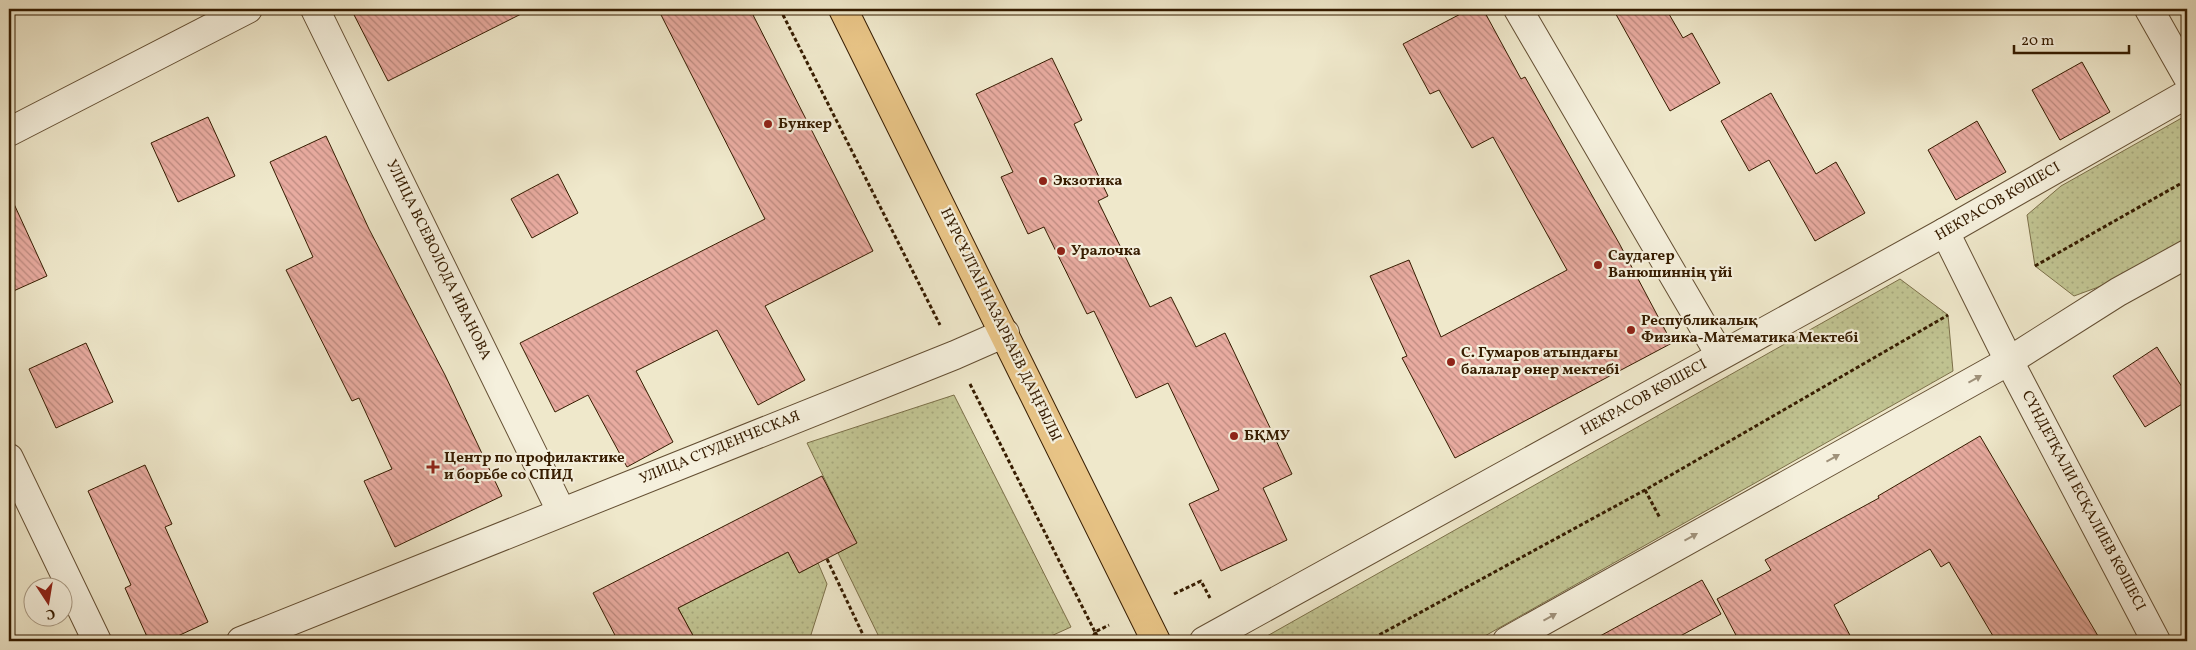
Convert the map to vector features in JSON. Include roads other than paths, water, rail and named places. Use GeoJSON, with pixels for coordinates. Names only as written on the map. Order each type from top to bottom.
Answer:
{"type":"FeatureCollection","features":[{"type":"Feature","properties":{"kind":"main road","name":"НҰРСҰЛТАН НАЗАРБАЕВ ДАҢҒЫЛЫ"},"geometry":{"type":"LineString","coordinates":[[843,9],[1156,641]]}},
{"type":"Feature","properties":{"kind":"street"},"geometry":{"type":"LineString","coordinates":[[9,132],[248,9]]}},
{"type":"Feature","properties":{"kind":"street","name":"УЛИЦА ВСЕВОЛОДА ИВАНОВА"},"geometry":{"type":"LineString","coordinates":[[315,9],[561,511]]}},
{"type":"Feature","properties":{"kind":"street"},"geometry":{"type":"LineString","coordinates":[[1518,9],[1720,355]]}},
{"type":"Feature","properties":{"kind":"street"},"geometry":{"type":"LineString","coordinates":[[2149,9],[2187,76]]}},
{"type":"Feature","properties":{"kind":"street","name":"НЕКРАСОВ КӨШЕСІ"},"geometry":{"type":"LineString","coordinates":[[1215,635],[1945,232],[2187,94]]}},
{"type":"Feature","properties":{"kind":"street","name":"СҮНДЕТҚАЛИ ЕСҚАЛИЕВ КӨШЕСІ"},"geometry":{"type":"LineString","coordinates":[[1945,232],[2009,361],[2156,641]]}},
{"type":"Feature","properties":{"kind":"street"},"geometry":{"type":"LineString","coordinates":[[1507,641],[2009,361],[2118,292],[2187,254]]}},
{"type":"Feature","properties":{"kind":"street","name":"УЛИЦА СТУДЕНЧЕСКАЯ"},"geometry":{"type":"LineString","coordinates":[[241,641],[561,511],[955,355],[1005,333]]}},
{"type":"Feature","properties":{"kind":"street"},"geometry":{"type":"LineString","coordinates":[[9,458],[98,641]]}},
{"type":"Feature","properties":{"kind":"place","name":"Бункер"},"geometry":{"type":"Point","coordinates":[768,124]}},
{"type":"Feature","properties":{"kind":"place","name":"Экзотика"},"geometry":{"type":"Point","coordinates":[1043,181]}},
{"type":"Feature","properties":{"kind":"place","name":"Уралочка"},"geometry":{"type":"Point","coordinates":[1061,251]}},
{"type":"Feature","properties":{"kind":"place","name":"Саудагер Ванюшиннің үйі"},"geometry":{"type":"Point","coordinates":[1598,265]}},
{"type":"Feature","properties":{"kind":"place","name":"Республикалық Физика-Математика Мектебі"},"geometry":{"type":"Point","coordinates":[1631,330]}},
{"type":"Feature","properties":{"kind":"place","name":"С. Гумаров атындағы балалар өнер мектебі"},"geometry":{"type":"Point","coordinates":[1451,362]}},
{"type":"Feature","properties":{"kind":"place","name":"БҚМУ"},"geometry":{"type":"Point","coordinates":[1234,436]}},
{"type":"Feature","properties":{"kind":"place","name":"Центр по профилактике и борьбе со СПИД"},"geometry":{"type":"Point","coordinates":[433,467]}}]}
